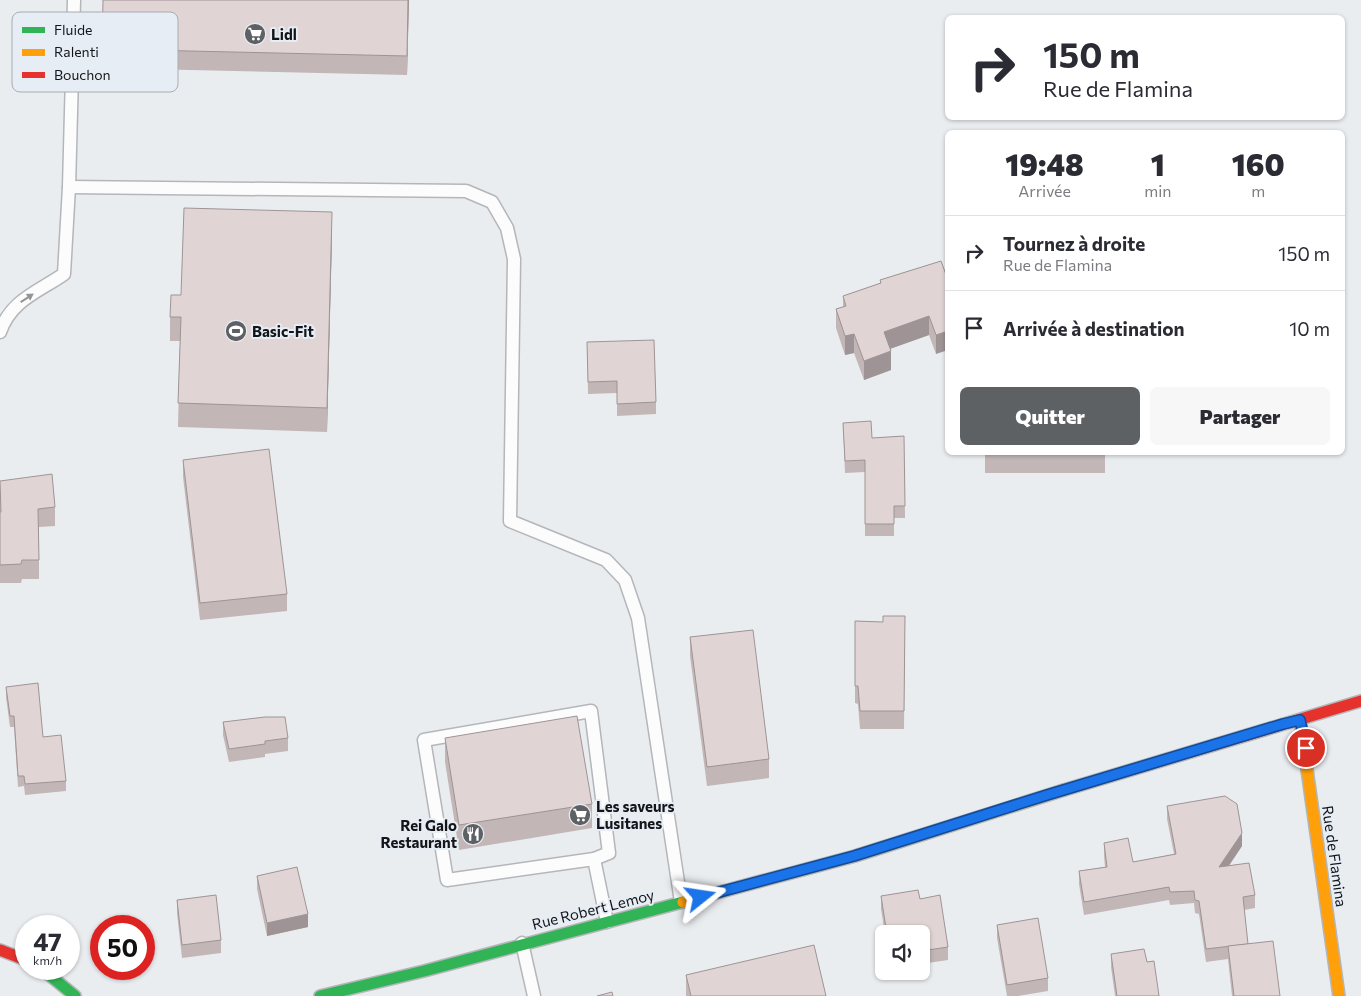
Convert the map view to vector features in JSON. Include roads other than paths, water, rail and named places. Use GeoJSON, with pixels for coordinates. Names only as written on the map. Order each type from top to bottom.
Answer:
{"type":"FeatureCollection","features":[{"type":"Feature","properties":{"kind":"main road","name":"Rue Robert Lemoy"},"geometry":{"type":"LineString","coordinates":[[320,996],[854,856],[1047,795],[1361,701]]}},
{"type":"Feature","properties":{"kind":"main road","name":"Rue de Flamina"},"geometry":{"type":"LineString","coordinates":[[1300,720],[1339,996]]}},
{"type":"Feature","properties":{"kind":"main road"},"geometry":{"type":"LineString","coordinates":[[2,948],[15,954]]}},
{"type":"Feature","properties":{"kind":"main road"},"geometry":{"type":"LineString","coordinates":[[55,980],[75,996]]}},
{"type":"Feature","properties":{"kind":"lane"},"geometry":{"type":"LineString","coordinates":[[0,332],[5,317],[22,300],[64,274],[72,92]]}},
{"type":"Feature","properties":{"kind":"lane"},"geometry":{"type":"LineString","coordinates":[[69,187],[466,191],[492,202],[507,228],[514,259],[510,521],[606,560],[625,580],[638,618],[681,902]]}},
{"type":"Feature","properties":{"kind":"lane"},"geometry":{"type":"LineString","coordinates":[[591,711],[609,853],[594,859],[447,880],[424,740],[591,711]]}},
{"type":"Feature","properties":{"kind":"lane"},"geometry":{"type":"LineString","coordinates":[[594,859],[607,922]]}},
{"type":"Feature","properties":{"kind":"lane"},"geometry":{"type":"LineString","coordinates":[[522,943],[534,996]]}},
{"type":"Feature","properties":{"kind":"place","name":"Lidl"},"geometry":{"type":"Point","coordinates":[255,34]}},
{"type":"Feature","properties":{"kind":"place","name":"Basic-Fit"},"geometry":{"type":"Point","coordinates":[236,331]}},
{"type":"Feature","properties":{"kind":"place","name":"Les saveurs Lusitanes"},"geometry":{"type":"Point","coordinates":[580,815]}},
{"type":"Feature","properties":{"kind":"place","name":"Rei Galo Restaurant"},"geometry":{"type":"Point","coordinates":[473,834]}}]}
